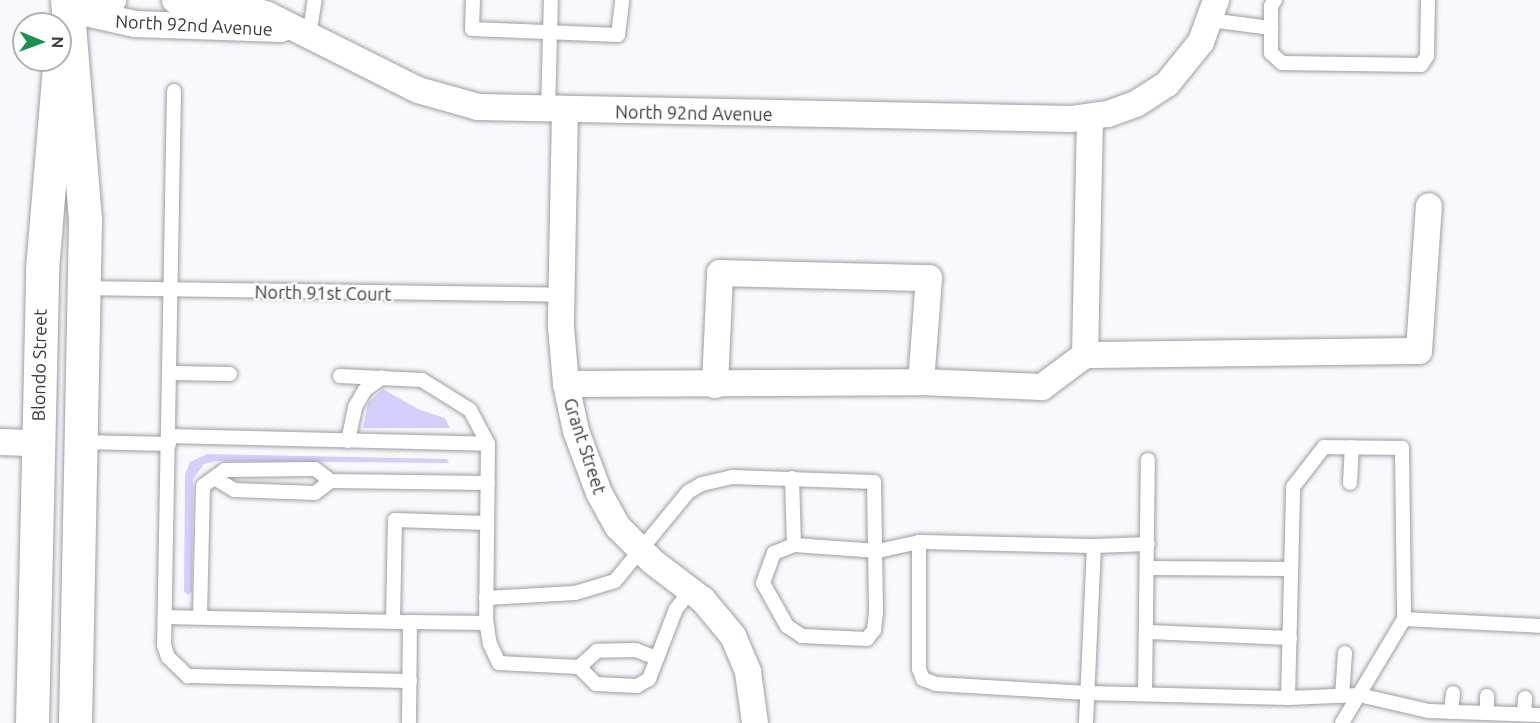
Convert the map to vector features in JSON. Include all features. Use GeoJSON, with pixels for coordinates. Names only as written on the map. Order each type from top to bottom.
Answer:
{"type":"FeatureCollection","features":[{"type":"Feature","properties":{"kind":"main road"},"geometry":{"type":"LineString","coordinates":[[67,4],[82,168],[84,288],[75,723]]}},
{"type":"Feature","properties":{"kind":"main road","name":"Blondo Street"},"geometry":{"type":"LineString","coordinates":[[32,723],[37,442],[44,235],[51,134],[67,4]]}},
{"type":"Feature","properties":{"kind":"street","name":"North 92nd Avenue"},"geometry":{"type":"LineString","coordinates":[[67,4],[112,0]]}},
{"type":"Feature","properties":{"kind":"street","name":"North 92nd Avenue"},"geometry":{"type":"LineString","coordinates":[[175,0],[251,9],[390,77],[452,102],[478,107],[557,111],[1099,116]]}},
{"type":"Feature","properties":{"kind":"street","name":"North 92nd Avenue"},"geometry":{"type":"LineString","coordinates":[[67,4],[135,24],[303,33]]}},
{"type":"Feature","properties":{"kind":"street"},"geometry":{"type":"LineString","coordinates":[[1085,355],[1099,116],[1136,104],[1167,84],[1190,60],[1213,10]]}},
{"type":"Feature","properties":{"kind":"street","name":"Grant Street"},"geometry":{"type":"LineString","coordinates":[[557,111],[561,295],[566,384],[576,431],[599,493],[618,527],[642,552],[715,612],[739,648],[752,688],[755,723]]}},
{"type":"Feature","properties":{"kind":"street"},"geometry":{"type":"LineString","coordinates":[[566,384],[716,385],[921,382],[1042,387],[1085,355],[1419,351],[1429,206]]}},
{"type":"Feature","properties":{"kind":"street"},"geometry":{"type":"LineString","coordinates":[[716,385],[720,273],[929,278],[921,382]]}},
{"type":"Feature","properties":{"kind":"street"},"geometry":{"type":"LineString","coordinates":[[0,442],[37,442]]}},
{"type":"Feature","properties":{"kind":"lane"},"geometry":{"type":"LineString","coordinates":[[303,33],[315,0]]}},
{"type":"Feature","properties":{"kind":"lane"},"geometry":{"type":"LineString","coordinates":[[473,0],[472,29],[618,35],[622,0]]}},
{"type":"Feature","properties":{"kind":"lane"},"geometry":{"type":"LineString","coordinates":[[551,0],[550,32],[557,111]]}},
{"type":"Feature","properties":{"kind":"lane"},"geometry":{"type":"LineString","coordinates":[[1275,0],[1271,6],[1271,53],[1282,63],[1421,65],[1427,56],[1428,0]]}},
{"type":"Feature","properties":{"kind":"lane"},"geometry":{"type":"LineString","coordinates":[[1213,10],[1271,28]]}},
{"type":"Feature","properties":{"kind":"lane"},"geometry":{"type":"LineString","coordinates":[[174,91],[171,373],[165,616],[168,657],[189,675],[410,681]]}},
{"type":"Feature","properties":{"kind":"lane","name":"North 91st Court"},"geometry":{"type":"LineString","coordinates":[[84,288],[561,295]]}},
{"type":"Feature","properties":{"kind":"lane"},"geometry":{"type":"LineString","coordinates":[[171,373],[230,374]]}},
{"type":"Feature","properties":{"kind":"lane"},"geometry":{"type":"LineString","coordinates":[[340,376],[422,380],[454,397],[470,410],[488,444],[486,620],[490,644],[499,663],[579,668],[596,684],[637,686],[649,679],[654,657],[676,609],[691,590]]}},
{"type":"Feature","properties":{"kind":"lane"},"geometry":{"type":"LineString","coordinates":[[348,441],[355,407],[365,390],[382,377]]}},
{"type":"Feature","properties":{"kind":"lane"},"geometry":{"type":"LineString","coordinates":[[81,442],[169,440],[488,444]]}},
{"type":"Feature","properties":{"kind":"lane"},"geometry":{"type":"LineString","coordinates":[[1288,699],[1293,487],[1324,447],[1402,448],[1404,619],[1342,723]]}},
{"type":"Feature","properties":{"kind":"lane"},"geometry":{"type":"LineString","coordinates":[[1350,483],[1352,447]]}},
{"type":"Feature","properties":{"kind":"lane"},"geometry":{"type":"LineString","coordinates":[[1145,694],[1148,632],[1148,460]]}},
{"type":"Feature","properties":{"kind":"lane"},"geometry":{"type":"LineString","coordinates":[[216,479],[225,470],[234,468],[315,469],[331,481]]}},
{"type":"Feature","properties":{"kind":"lane"},"geometry":{"type":"LineString","coordinates":[[486,598],[546,596],[604,586],[615,581],[642,552],[688,492],[702,484],[732,477],[874,482],[878,551],[874,630],[867,639],[802,636],[787,626],[763,583],[774,553],[794,545],[878,551],[919,542],[1095,546],[1148,544]]}},
{"type":"Feature","properties":{"kind":"lane"},"geometry":{"type":"LineString","coordinates":[[792,478],[794,545]]}},
{"type":"Feature","properties":{"kind":"lane"},"geometry":{"type":"LineString","coordinates":[[200,617],[203,486],[209,479],[216,479],[234,490],[315,492],[331,481],[488,483]]}},
{"type":"Feature","properties":{"kind":"lane"},"geometry":{"type":"LineString","coordinates":[[393,621],[395,520],[487,523]]}},
{"type":"Feature","properties":{"kind":"lane"},"geometry":{"type":"LineString","coordinates":[[919,542],[919,669],[923,679],[936,684],[1088,693],[1288,699],[1359,695],[1429,711],[1540,715]]}},
{"type":"Feature","properties":{"kind":"lane"},"geometry":{"type":"LineString","coordinates":[[1086,723],[1095,546]]}},
{"type":"Feature","properties":{"kind":"lane"},"geometry":{"type":"LineString","coordinates":[[1148,568],[1291,569]]}},
{"type":"Feature","properties":{"kind":"lane"},"geometry":{"type":"LineString","coordinates":[[165,616],[486,623],[486,620]]}},
{"type":"Feature","properties":{"kind":"lane"},"geometry":{"type":"LineString","coordinates":[[1404,619],[1456,627],[1532,629]]}},
{"type":"Feature","properties":{"kind":"lane"},"geometry":{"type":"LineString","coordinates":[[409,723],[410,622]]}},
{"type":"Feature","properties":{"kind":"lane"},"geometry":{"type":"LineString","coordinates":[[1148,632],[1290,638]]}},
{"type":"Feature","properties":{"kind":"lane"},"geometry":{"type":"LineString","coordinates":[[579,668],[597,651],[636,650],[654,657]]}},
{"type":"Feature","properties":{"kind":"lane"},"geometry":{"type":"LineString","coordinates":[[1342,696],[1345,653]]}},
{"type":"Feature","properties":{"kind":"lane"},"geometry":{"type":"LineString","coordinates":[[1451,712],[1453,693]]}},
{"type":"Feature","properties":{"kind":"lane"},"geometry":{"type":"LineString","coordinates":[[1487,696],[1487,713]]}},
{"type":"Feature","properties":{"kind":"lane"},"geometry":{"type":"LineString","coordinates":[[1524,714],[1525,698]]}},
{"type":"Feature","properties":{"kind":"shaded area"},"geometry":{"type":"Polygon","coordinates":[[[383,389],[418,409],[445,418],[450,428],[363,428],[368,403],[383,389]]]}},
{"type":"Feature","properties":{"kind":"shaded area"},"geometry":{"type":"Polygon","coordinates":[[[207,454],[447,459],[449,463],[216,461],[204,464],[193,479],[192,591],[188,595],[184,592],[185,475],[190,462],[207,454]]]}}]}
